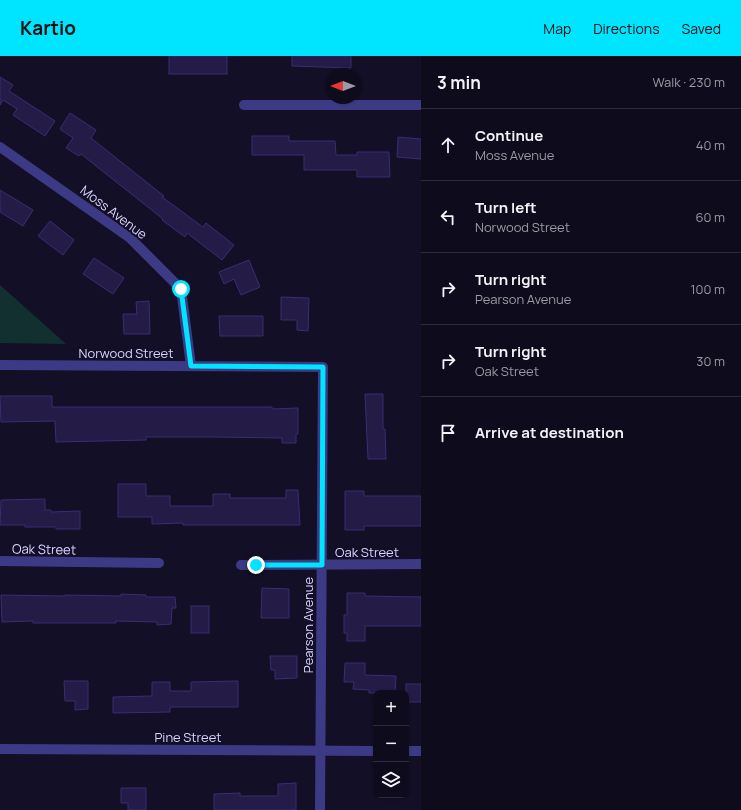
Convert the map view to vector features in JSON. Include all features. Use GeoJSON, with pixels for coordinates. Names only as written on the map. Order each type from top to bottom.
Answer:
{"type":"FeatureCollection","features":[{"type":"Feature","properties":{"kind":"street"},"geometry":{"type":"LineString","coordinates":[[244,105],[421,105]]}},
{"type":"Feature","properties":{"kind":"street","name":"Moss Avenue"},"geometry":{"type":"LineString","coordinates":[[0,147],[130,238],[181,289],[191,366]]}},
{"type":"Feature","properties":{"kind":"street","name":"Norwood Street"},"geometry":{"type":"LineString","coordinates":[[0,366],[323,367]]}},
{"type":"Feature","properties":{"kind":"street","name":"Pearson Avenue"},"geometry":{"type":"LineString","coordinates":[[320,810],[323,367]]}},
{"type":"Feature","properties":{"kind":"street","name":"Oak Street"},"geometry":{"type":"LineString","coordinates":[[0,561],[159,563]]}},
{"type":"Feature","properties":{"kind":"street","name":"Oak Street"},"geometry":{"type":"LineString","coordinates":[[241,565],[421,564]]}},
{"type":"Feature","properties":{"kind":"street","name":"Pine Street"},"geometry":{"type":"LineString","coordinates":[[0,749],[373,751]]}},
{"type":"Feature","properties":{"kind":"street"},"geometry":{"type":"LineString","coordinates":[[409,751],[421,751]]}},
{"type":"Feature","properties":{"kind":"green space"},"geometry":{"type":"Polygon","coordinates":[[[0,285],[66,344],[0,343],[0,285]]]}},
{"type":"Feature","properties":{"kind":"building"},"geometry":{"type":"Polygon","coordinates":[[[169,56],[227,56],[227,74],[169,74],[169,56]]]}},
{"type":"Feature","properties":{"kind":"building"},"geometry":{"type":"Polygon","coordinates":[[[292,56],[351,56],[351,68],[292,66],[292,56]]]}},
{"type":"Feature","properties":{"kind":"building"},"geometry":{"type":"Polygon","coordinates":[[[0,77],[13,85],[9,91],[55,121],[45,136],[13,115],[17,109],[3,100],[0,105],[0,77]]]}},
{"type":"Feature","properties":{"kind":"building"},"geometry":{"type":"Polygon","coordinates":[[[70,113],[96,130],[91,138],[164,196],[162,197],[203,227],[206,223],[234,245],[222,260],[187,233],[185,237],[162,220],[163,219],[81,154],[79,156],[66,148],[73,138],[60,129],[70,113]]]}},
{"type":"Feature","properties":{"kind":"building"},"geometry":{"type":"Polygon","coordinates":[[[252,136],[289,136],[289,141],[335,141],[336,155],[357,155],[357,152],[389,152],[390,177],[357,177],[357,170],[304,170],[304,155],[252,155],[252,136]]]}},
{"type":"Feature","properties":{"kind":"building"},"geometry":{"type":"Polygon","coordinates":[[[398,137],[421,139],[421,159],[397,157],[398,137]]]}},
{"type":"Feature","properties":{"kind":"building"},"geometry":{"type":"Polygon","coordinates":[[[0,190],[33,210],[23,226],[0,212],[0,190]]]}},
{"type":"Feature","properties":{"kind":"building"},"geometry":{"type":"Polygon","coordinates":[[[50,221],[74,240],[63,255],[38,236],[50,221]]]}},
{"type":"Feature","properties":{"kind":"building"},"geometry":{"type":"Polygon","coordinates":[[[94,258],[124,278],[113,294],[83,274],[94,258]]]}},
{"type":"Feature","properties":{"kind":"building"},"geometry":{"type":"Polygon","coordinates":[[[249,260],[260,287],[241,295],[234,279],[224,284],[219,272],[249,260]]]}},
{"type":"Feature","properties":{"kind":"building"},"geometry":{"type":"Polygon","coordinates":[[[281,297],[309,298],[308,331],[297,330],[297,320],[281,320],[281,297]]]}},
{"type":"Feature","properties":{"kind":"building"},"geometry":{"type":"Polygon","coordinates":[[[149,301],[150,334],[124,334],[123,314],[137,314],[136,302],[149,301]]]}},
{"type":"Feature","properties":{"kind":"building"},"geometry":{"type":"Polygon","coordinates":[[[219,316],[263,316],[263,336],[220,336],[219,316]]]}},
{"type":"Feature","properties":{"kind":"building"},"geometry":{"type":"Polygon","coordinates":[[[365,394],[383,394],[383,429],[385,429],[386,459],[368,459],[365,394]]]}},
{"type":"Feature","properties":{"kind":"building"},"geometry":{"type":"Polygon","coordinates":[[[0,396],[52,396],[52,407],[298,408],[298,434],[296,434],[296,443],[282,443],[282,438],[213,437],[146,437],[146,440],[56,442],[55,421],[1,422],[0,396]]]}},
{"type":"Feature","properties":{"kind":"building"},"geometry":{"type":"Polygon","coordinates":[[[118,484],[146,484],[146,496],[170,496],[170,506],[213,506],[213,494],[230,494],[230,498],[286,498],[286,490],[298,490],[300,525],[183,525],[183,523],[152,524],[152,517],[118,517],[118,484]]]}},
{"type":"Feature","properties":{"kind":"building"},"geometry":{"type":"Polygon","coordinates":[[[345,491],[364,491],[364,496],[421,496],[421,526],[364,526],[364,530],[345,530],[345,491]]]}},
{"type":"Feature","properties":{"kind":"building"},"geometry":{"type":"Polygon","coordinates":[[[45,499],[45,510],[51,510],[51,512],[80,511],[80,529],[25,527],[25,525],[0,525],[1,500],[45,499]]]}},
{"type":"Feature","properties":{"kind":"building"},"geometry":{"type":"Polygon","coordinates":[[[262,588],[289,589],[289,618],[261,618],[262,588]]]}},
{"type":"Feature","properties":{"kind":"building"},"geometry":{"type":"Polygon","coordinates":[[[347,593],[365,593],[365,596],[421,597],[421,626],[365,626],[365,641],[347,641],[347,633],[344,633],[344,615],[347,615],[347,593]]]}},
{"type":"Feature","properties":{"kind":"building"},"geometry":{"type":"Polygon","coordinates":[[[121,594],[146,595],[146,597],[175,597],[176,608],[172,608],[171,624],[157,625],[157,622],[116,621],[116,623],[33,623],[33,621],[2,622],[1,595],[121,596],[121,594]]]}},
{"type":"Feature","properties":{"kind":"building"},"geometry":{"type":"Polygon","coordinates":[[[191,606],[209,606],[209,633],[191,633],[191,606]]]}},
{"type":"Feature","properties":{"kind":"building"},"geometry":{"type":"Polygon","coordinates":[[[270,656],[297,656],[297,678],[275,679],[275,670],[271,670],[270,656]]]}},
{"type":"Feature","properties":{"kind":"building"},"geometry":{"type":"Polygon","coordinates":[[[345,663],[365,663],[365,675],[396,676],[395,690],[373,690],[373,693],[369,693],[369,690],[353,689],[354,682],[344,682],[345,663]]]}},
{"type":"Feature","properties":{"kind":"building"},"geometry":{"type":"Polygon","coordinates":[[[64,681],[88,681],[88,709],[75,710],[75,701],[65,701],[64,681]]]}},
{"type":"Feature","properties":{"kind":"building"},"geometry":{"type":"Polygon","coordinates":[[[238,681],[238,707],[170,707],[170,712],[113,713],[113,697],[152,696],[152,682],[170,682],[170,691],[191,691],[191,682],[238,681]]]}},
{"type":"Feature","properties":{"kind":"building"},"geometry":{"type":"Polygon","coordinates":[[[406,684],[421,684],[421,702],[409,702],[409,690],[406,690],[406,684]]]}},
{"type":"Feature","properties":{"kind":"building"},"geometry":{"type":"Polygon","coordinates":[[[296,783],[296,810],[214,810],[214,794],[240,793],[240,796],[278,796],[278,784],[296,783]]]}},
{"type":"Feature","properties":{"kind":"building"},"geometry":{"type":"Polygon","coordinates":[[[121,788],[146,788],[146,810],[128,810],[128,803],[121,803],[121,788]]]}},
{"type":"Feature","properties":{"kind":"route"},"geometry":{"type":"LineString","coordinates":[[181,289],[191,366],[323,367],[322,565],[256,565]]}}]}
